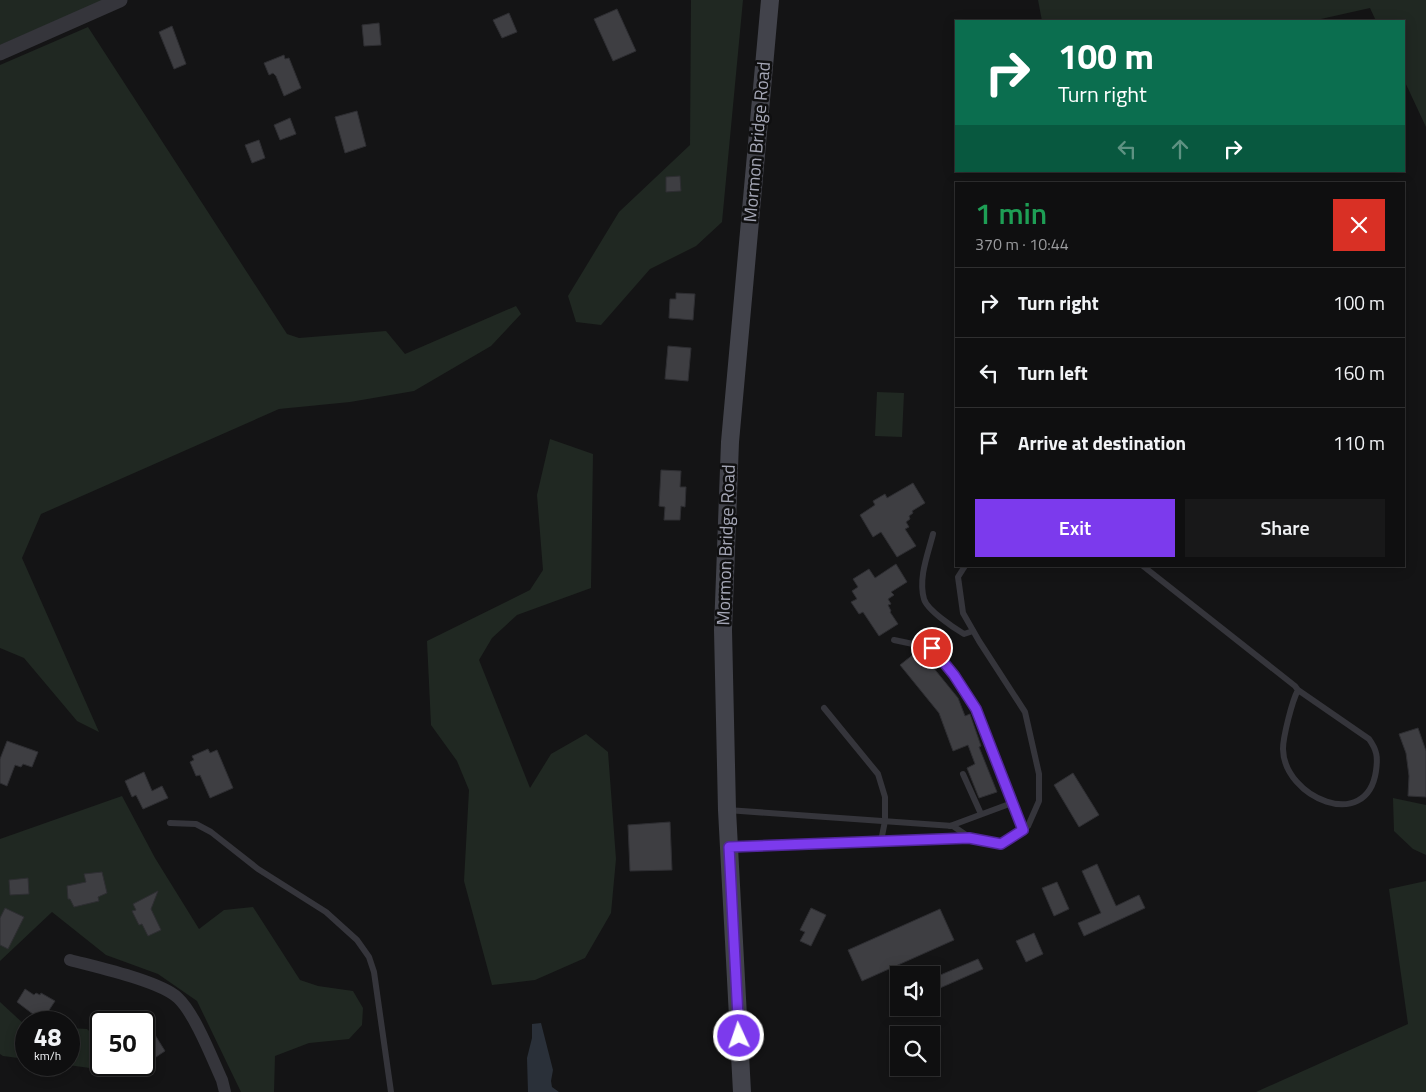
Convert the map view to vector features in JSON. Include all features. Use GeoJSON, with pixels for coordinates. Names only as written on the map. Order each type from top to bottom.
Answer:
{"type":"FeatureCollection","features":[{"type":"Feature","properties":{"kind":"main road","name":"Mormon Bridge Road"},"geometry":{"type":"LineString","coordinates":[[742,1092],[727,810],[723,630],[730,442],[770,0]]}},
{"type":"Feature","properties":{"kind":"street"},"geometry":{"type":"LineString","coordinates":[[0,53],[120,0]]}},
{"type":"Feature","properties":{"kind":"street"},"geometry":{"type":"LineString","coordinates":[[70,960],[160,986],[180,999],[189,1011],[222,1080],[225,1092]]}},
{"type":"Feature","properties":{"kind":"lane"},"geometry":{"type":"LineString","coordinates":[[933,534],[922,579],[924,601],[949,626],[964,634],[973,631]]}},
{"type":"Feature","properties":{"kind":"lane"},"geometry":{"type":"LineString","coordinates":[[729,847],[969,838],[1001,844],[1028,826],[1039,800],[1039,774],[1025,712],[963,613],[958,576],[964,567]]}},
{"type":"Feature","properties":{"kind":"lane"},"geometry":{"type":"LineString","coordinates":[[1144,567],[1298,690],[1369,739],[1376,749],[1377,764],[1375,776],[1368,792],[1346,806],[1331,804],[1303,790],[1287,766],[1283,749],[1285,735],[1298,690]]}},
{"type":"Feature","properties":{"kind":"lane"},"geometry":{"type":"LineString","coordinates":[[894,640],[932,648],[954,675],[976,709],[1023,830]]}},
{"type":"Feature","properties":{"kind":"lane"},"geometry":{"type":"LineString","coordinates":[[824,708],[878,774],[885,797],[885,821],[881,841]]}},
{"type":"Feature","properties":{"kind":"lane"},"geometry":{"type":"LineString","coordinates":[[963,774],[982,814]]}},
{"type":"Feature","properties":{"kind":"lane"},"geometry":{"type":"LineString","coordinates":[[727,810],[950,826],[1012,803]]}},
{"type":"Feature","properties":{"kind":"lane"},"geometry":{"type":"LineString","coordinates":[[170,823],[196,824],[211,832],[258,869],[326,912],[357,940],[370,957],[374,972],[391,1092]]}},
{"type":"Feature","properties":{"kind":"lane"},"geometry":{"type":"LineString","coordinates":[[950,826],[969,838]]}},
{"type":"Feature","properties":{"kind":"shaded area"},"geometry":{"type":"Polygon","coordinates":[[[0,0],[104,0],[0,45],[0,0]]]}},
{"type":"Feature","properties":{"kind":"shaded area"},"geometry":{"type":"Polygon","coordinates":[[[691,0],[743,0],[722,222],[696,246],[650,269],[601,325],[576,322],[568,296],[619,212],[690,145],[691,0]]]}},
{"type":"Feature","properties":{"kind":"shaded area"},"geometry":{"type":"Polygon","coordinates":[[[1038,0],[1426,0],[1426,127],[1405,82],[1405,20],[1376,20],[1370,8],[1316,20],[1042,20],[1038,0]]]}},
{"type":"Feature","properties":{"kind":"shaded area"},"geometry":{"type":"Polygon","coordinates":[[[88,27],[287,334],[299,338],[386,331],[405,354],[516,306],[521,314],[491,346],[414,391],[350,402],[279,409],[41,514],[22,558],[99,732],[77,721],[24,658],[0,648],[0,65],[88,27]]]}},
{"type":"Feature","properties":{"kind":"shaded area"},"geometry":{"type":"Polygon","coordinates":[[[877,392],[904,393],[902,437],[875,436],[877,392]]]}},
{"type":"Feature","properties":{"kind":"shaded area"},"geometry":{"type":"Polygon","coordinates":[[[550,439],[593,454],[591,588],[517,615],[492,638],[479,660],[530,788],[551,754],[586,734],[608,752],[616,859],[611,913],[585,958],[535,980],[492,985],[464,881],[469,790],[457,761],[431,725],[427,641],[530,590],[543,570],[537,495],[550,439]]]}},
{"type":"Feature","properties":{"kind":"shaded area"},"geometry":{"type":"Polygon","coordinates":[[[122,796],[155,858],[199,929],[224,910],[253,907],[300,980],[318,986],[353,991],[363,1008],[362,1025],[349,1039],[309,1043],[275,1056],[274,1092],[241,1092],[197,1001],[158,974],[106,955],[52,912],[0,961],[0,839],[122,796]]]}},
{"type":"Feature","properties":{"kind":"shaded area"},"geometry":{"type":"Polygon","coordinates":[[[1393,798],[1426,805],[1426,855],[1413,849],[1394,831],[1393,798]]]}},
{"type":"Feature","properties":{"kind":"shaded area"},"geometry":{"type":"Polygon","coordinates":[[[1426,881],[1426,1092],[1256,1092],[1408,1024],[1389,889],[1426,881]]]}},
{"type":"Feature","properties":{"kind":"shaded area"},"geometry":{"type":"Polygon","coordinates":[[[0,1002],[15,1016],[15,1058],[0,1054],[0,1002]]]}},
{"type":"Feature","properties":{"kind":"shaded area"},"geometry":{"type":"Polygon","coordinates":[[[541,1023],[553,1070],[552,1087],[559,1092],[528,1092],[527,1058],[532,1038],[532,1024],[541,1023]]]}},
{"type":"Feature","properties":{"kind":"shaded area"},"geometry":{"type":"Polygon","coordinates":[[[80,1029],[87,1029],[90,1032],[90,1068],[80,1067],[80,1029]]]}},
{"type":"Feature","properties":{"kind":"building"},"geometry":{"type":"Polygon","coordinates":[[[617,9],[636,51],[613,61],[594,19],[617,9]]]}},
{"type":"Feature","properties":{"kind":"building"},"geometry":{"type":"Polygon","coordinates":[[[509,13],[517,32],[502,38],[493,20],[509,13]]]}},
{"type":"Feature","properties":{"kind":"building"},"geometry":{"type":"Polygon","coordinates":[[[379,23],[381,45],[364,46],[362,25],[379,23]]]}},
{"type":"Feature","properties":{"kind":"building"},"geometry":{"type":"Polygon","coordinates":[[[172,26],[186,64],[174,69],[159,32],[172,26]]]}},
{"type":"Feature","properties":{"kind":"building"},"geometry":{"type":"Polygon","coordinates":[[[284,55],[285,59],[289,58],[301,88],[284,96],[276,76],[273,73],[269,75],[264,63],[284,55]]]}},
{"type":"Feature","properties":{"kind":"building"},"geometry":{"type":"Polygon","coordinates":[[[357,111],[366,146],[345,153],[335,117],[357,111]]]}},
{"type":"Feature","properties":{"kind":"building"},"geometry":{"type":"Polygon","coordinates":[[[290,118],[296,134],[280,140],[274,125],[290,118]]]}},
{"type":"Feature","properties":{"kind":"building"},"geometry":{"type":"Polygon","coordinates":[[[259,140],[265,158],[252,163],[245,145],[259,140]]]}},
{"type":"Feature","properties":{"kind":"building"},"geometry":{"type":"Polygon","coordinates":[[[680,176],[681,191],[666,192],[666,177],[680,176]]]}},
{"type":"Feature","properties":{"kind":"building"},"geometry":{"type":"Polygon","coordinates":[[[676,293],[695,294],[693,320],[669,318],[670,299],[676,299],[676,293]]]}},
{"type":"Feature","properties":{"kind":"building"},"geometry":{"type":"Polygon","coordinates":[[[668,346],[691,348],[688,381],[665,379],[668,346]]]}},
{"type":"Feature","properties":{"kind":"building"},"geometry":{"type":"Polygon","coordinates":[[[661,470],[681,471],[680,487],[686,487],[685,507],[681,506],[680,520],[664,520],[665,507],[659,506],[661,470]]]}},
{"type":"Feature","properties":{"kind":"building"},"geometry":{"type":"Polygon","coordinates":[[[913,483],[925,503],[912,511],[913,513],[909,516],[910,519],[906,522],[909,527],[905,529],[916,546],[897,557],[881,532],[873,537],[860,515],[875,505],[873,501],[885,494],[887,498],[913,483]]]}},
{"type":"Feature","properties":{"kind":"building"},"geometry":{"type":"Polygon","coordinates":[[[896,564],[907,582],[891,592],[894,595],[888,599],[891,604],[888,605],[890,612],[898,624],[879,636],[863,612],[859,614],[851,602],[857,599],[852,591],[858,587],[853,579],[869,569],[875,578],[896,564]]]}},
{"type":"Feature","properties":{"kind":"building"},"geometry":{"type":"Polygon","coordinates":[[[919,650],[958,698],[965,716],[970,714],[981,746],[979,747],[997,792],[979,798],[967,768],[975,764],[968,745],[953,751],[939,713],[900,665],[919,650]]]}},
{"type":"Feature","properties":{"kind":"building"},"geometry":{"type":"Polygon","coordinates":[[[1418,728],[1426,751],[1426,797],[1408,796],[1409,776],[1406,753],[1399,734],[1418,728]]]}},
{"type":"Feature","properties":{"kind":"building"},"geometry":{"type":"Polygon","coordinates":[[[7,741],[38,752],[32,767],[23,764],[21,767],[15,765],[7,786],[0,783],[0,759],[7,741]]]}},
{"type":"Feature","properties":{"kind":"building"},"geometry":{"type":"Polygon","coordinates":[[[208,749],[210,753],[217,750],[233,788],[210,798],[200,775],[196,776],[190,762],[194,760],[192,756],[208,749]]]}},
{"type":"Feature","properties":{"kind":"building"},"geometry":{"type":"Polygon","coordinates":[[[144,772],[152,791],[162,786],[168,798],[143,809],[136,795],[132,797],[125,781],[144,772]]]}},
{"type":"Feature","properties":{"kind":"building"},"geometry":{"type":"Polygon","coordinates":[[[1073,773],[1099,815],[1079,827],[1054,785],[1073,773]]]}},
{"type":"Feature","properties":{"kind":"building"},"geometry":{"type":"Polygon","coordinates":[[[670,822],[672,870],[630,871],[628,825],[670,822]]]}},
{"type":"Feature","properties":{"kind":"building"},"geometry":{"type":"Polygon","coordinates":[[[1097,864],[1116,906],[1139,895],[1145,908],[1084,936],[1078,923],[1101,913],[1082,871],[1097,864]]]}},
{"type":"Feature","properties":{"kind":"building"},"geometry":{"type":"Polygon","coordinates":[[[102,872],[107,893],[98,897],[99,901],[74,907],[70,899],[68,899],[67,886],[86,882],[84,874],[102,872]]]}},
{"type":"Feature","properties":{"kind":"building"},"geometry":{"type":"Polygon","coordinates":[[[28,878],[29,894],[10,895],[9,880],[28,878]]]}},
{"type":"Feature","properties":{"kind":"building"},"geometry":{"type":"Polygon","coordinates":[[[1057,882],[1069,909],[1054,916],[1042,888],[1057,882]]]}},
{"type":"Feature","properties":{"kind":"building"},"geometry":{"type":"Polygon","coordinates":[[[158,891],[151,909],[161,930],[148,936],[142,924],[139,925],[132,911],[136,910],[133,904],[158,891]]]}},
{"type":"Feature","properties":{"kind":"building"},"geometry":{"type":"Polygon","coordinates":[[[5,908],[24,917],[8,949],[0,945],[0,918],[5,908]]]}},
{"type":"Feature","properties":{"kind":"building"},"geometry":{"type":"Polygon","coordinates":[[[811,908],[826,915],[811,946],[800,941],[805,932],[800,930],[811,908]]]}},
{"type":"Feature","properties":{"kind":"building"},"geometry":{"type":"Polygon","coordinates":[[[940,909],[954,940],[896,966],[890,966],[890,969],[862,981],[848,950],[940,909]]]}},
{"type":"Feature","properties":{"kind":"building"},"geometry":{"type":"Polygon","coordinates":[[[1034,933],[1043,954],[1026,962],[1016,941],[1034,933]]]}},
{"type":"Feature","properties":{"kind":"building"},"geometry":{"type":"Polygon","coordinates":[[[978,959],[983,969],[940,988],[940,975],[978,959]]]}},
{"type":"Feature","properties":{"kind":"building"},"geometry":{"type":"Polygon","coordinates":[[[25,989],[34,995],[36,993],[40,995],[41,993],[55,1001],[48,1011],[29,1011],[17,1002],[25,989]]]}},
{"type":"Feature","properties":{"kind":"building"},"geometry":{"type":"Polygon","coordinates":[[[155,1035],[165,1051],[155,1058],[155,1035]]]}},
{"type":"Feature","properties":{"kind":"route"},"geometry":{"type":"LineString","coordinates":[[739,1036],[729,847],[969,838],[1001,844],[1023,830],[976,709],[954,675],[932,648]]}}]}
